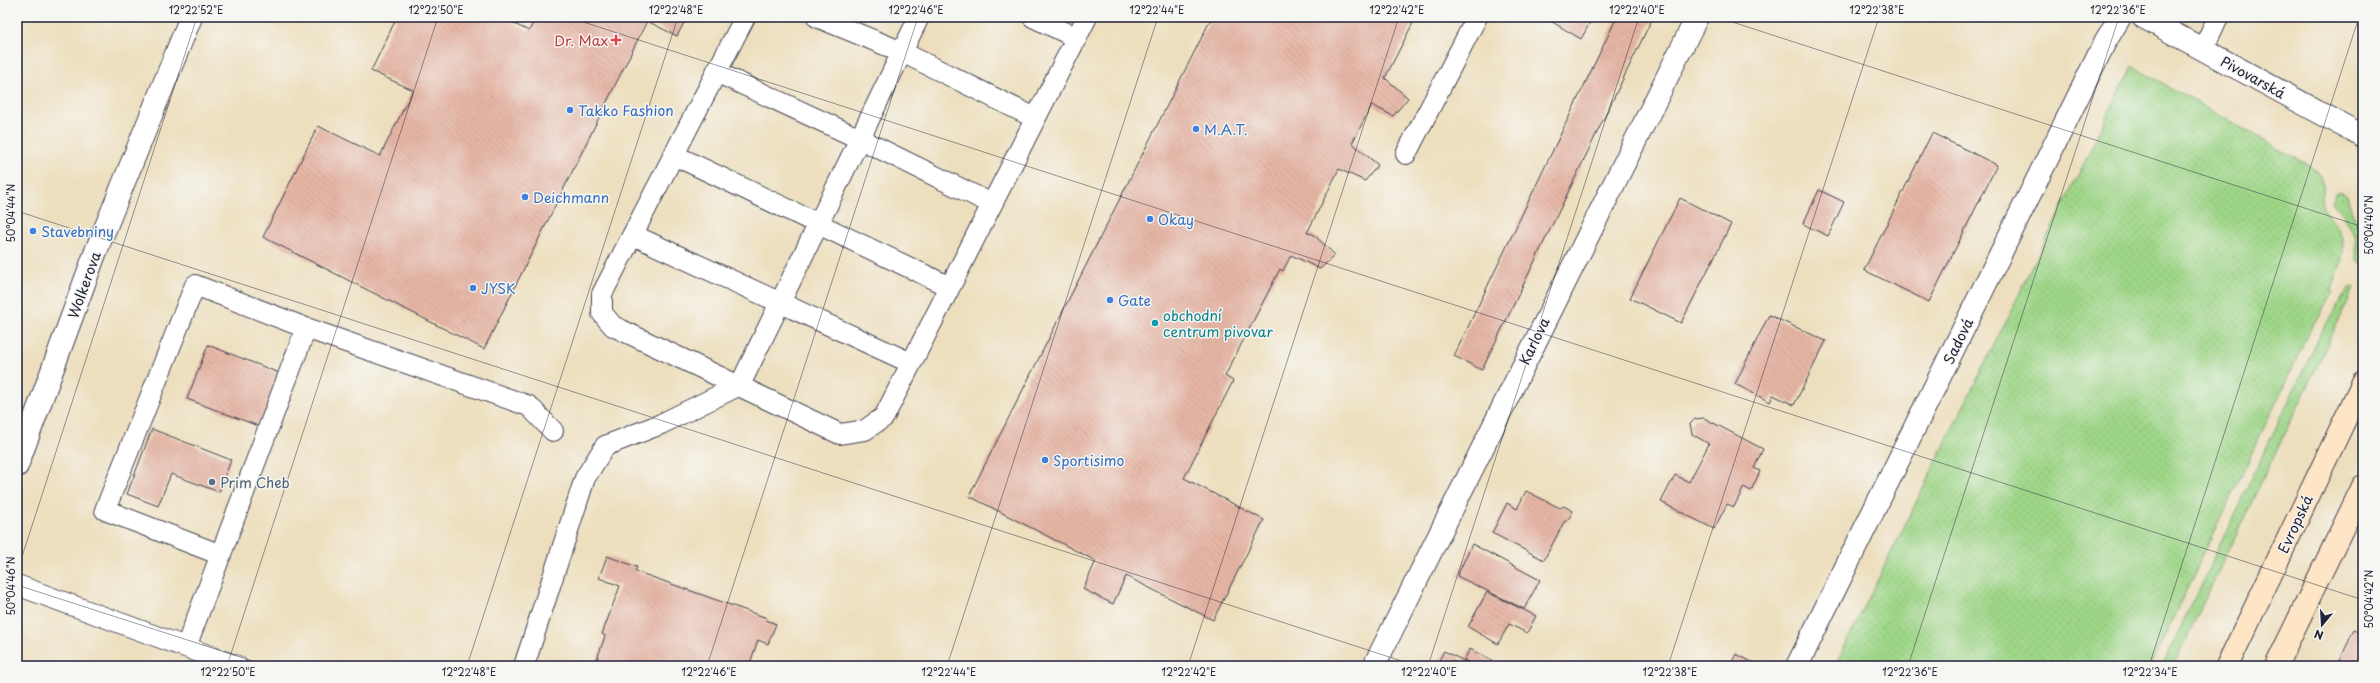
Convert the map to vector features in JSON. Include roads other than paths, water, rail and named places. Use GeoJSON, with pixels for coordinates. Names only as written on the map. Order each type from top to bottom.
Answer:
{"type":"FeatureCollection","features":[{"type":"Feature","properties":{"kind":"main road","name":"Evropská"},"geometry":{"type":"LineString","coordinates":[[2227,666],[2363,382]]}},
{"type":"Feature","properties":{"kind":"main road"},"geometry":{"type":"LineString","coordinates":[[2276,666],[2363,486]]}},
{"type":"Feature","properties":{"kind":"street","name":"Wolkerova"},"geometry":{"type":"LineString","coordinates":[[17,466],[96,251],[191,17]]}},
{"type":"Feature","properties":{"kind":"street","name":"Karlova"},"geometry":{"type":"LineString","coordinates":[[1374,666],[1697,17]]}},
{"type":"Feature","properties":{"kind":"street","name":"Sadová"},"geometry":{"type":"LineString","coordinates":[[1797,666],[2105,42],[2120,17]]}},
{"type":"Feature","properties":{"kind":"street","name":"Pivovarská"},"geometry":{"type":"LineString","coordinates":[[2143,17],[2363,136]]}},
{"type":"Feature","properties":{"kind":"lane"},"geometry":{"type":"LineString","coordinates":[[745,17],[602,294],[602,313],[613,326],[740,385],[840,434],[865,430],[884,417],[1087,17]]}},
{"type":"Feature","properties":{"kind":"lane"},"geometry":{"type":"LineString","coordinates":[[817,17],[902,52],[1035,118]]}},
{"type":"Feature","properties":{"kind":"lane"},"geometry":{"type":"LineString","coordinates":[[524,666],[584,478],[605,446],[661,424],[740,385],[919,17]]}},
{"type":"Feature","properties":{"kind":"lane"},"geometry":{"type":"LineString","coordinates":[[1033,17],[1077,38]]}},
{"type":"Feature","properties":{"kind":"lane"},"geometry":{"type":"LineString","coordinates":[[1406,154],[1477,17]]}},
{"type":"Feature","properties":{"kind":"lane"},"geometry":{"type":"LineString","coordinates":[[2203,49],[2218,17]]}},
{"type":"Feature","properties":{"kind":"lane"},"geometry":{"type":"LineString","coordinates":[[716,72],[860,139],[992,204]]}},
{"type":"Feature","properties":{"kind":"lane"},"geometry":{"type":"LineString","coordinates":[[674,155],[819,223],[950,287]]}},
{"type":"Feature","properties":{"kind":"lane"},"geometry":{"type":"LineString","coordinates":[[633,235],[911,363]]}},
{"type":"Feature","properties":{"kind":"lane"},"geometry":{"type":"LineString","coordinates":[[221,555],[106,510],[195,285],[306,328],[529,406],[553,431]]}},
{"type":"Feature","properties":{"kind":"lane"},"geometry":{"type":"LineString","coordinates":[[186,647],[306,328]]}},
{"type":"Feature","properties":{"kind":"lane"},"geometry":{"type":"LineString","coordinates":[[17,585],[237,666]]}},
{"type":"Feature","properties":{"kind":"place","name":"Dr. Max"},"geometry":{"type":"Point","coordinates":[616,40]}},
{"type":"Feature","properties":{"kind":"place","name":"Takko Fashion"},"geometry":{"type":"Point","coordinates":[570,110]}},
{"type":"Feature","properties":{"kind":"place","name":"M.A.T."},"geometry":{"type":"Point","coordinates":[1196,129]}},
{"type":"Feature","properties":{"kind":"place","name":"Deichmann"},"geometry":{"type":"Point","coordinates":[525,197]}},
{"type":"Feature","properties":{"kind":"place","name":"Okay"},"geometry":{"type":"Point","coordinates":[1150,219]}},
{"type":"Feature","properties":{"kind":"place","name":"Stavebniny"},"geometry":{"type":"Point","coordinates":[33,231]}},
{"type":"Feature","properties":{"kind":"place","name":"JYSK"},"geometry":{"type":"Point","coordinates":[473,288]}},
{"type":"Feature","properties":{"kind":"place","name":"Gate"},"geometry":{"type":"Point","coordinates":[1110,300]}},
{"type":"Feature","properties":{"kind":"place","name":"obchodní centrum pivovar"},"geometry":{"type":"Point","coordinates":[1155,323]}},
{"type":"Feature","properties":{"kind":"place","name":"Sportisimo"},"geometry":{"type":"Point","coordinates":[1045,460]}},
{"type":"Feature","properties":{"kind":"place","name":"Prim Cheb"},"geometry":{"type":"Point","coordinates":[212,482]}}]}
